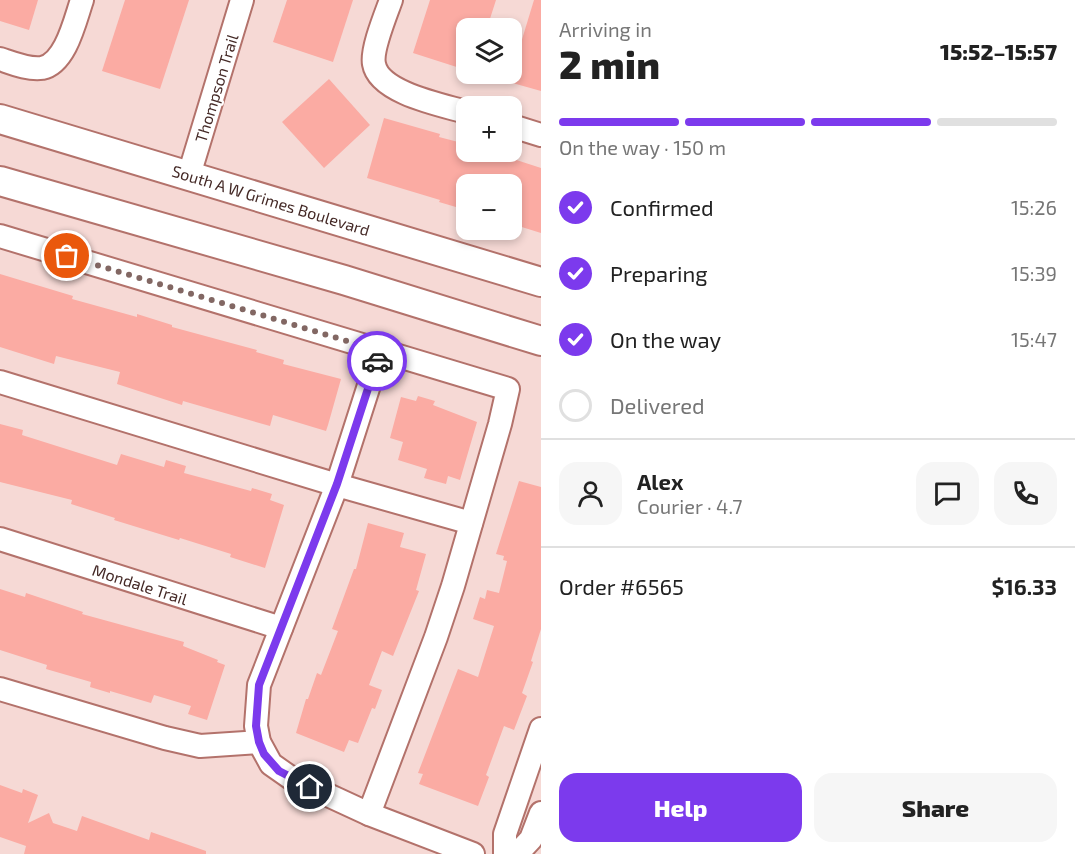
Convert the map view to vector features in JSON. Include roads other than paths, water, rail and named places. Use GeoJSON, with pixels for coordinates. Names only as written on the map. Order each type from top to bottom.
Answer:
{"type":"FeatureCollection","features":[{"type":"Feature","properties":{"kind":"main road","name":"South A W Grimes Boulevard"},"geometry":{"type":"LineString","coordinates":[[0,118],[541,282]]}},
{"type":"Feature","properties":{"kind":"main road"},"geometry":{"type":"LineString","coordinates":[[0,181],[344,280],[541,341]]}},
{"type":"Feature","properties":{"kind":"street"},"geometry":{"type":"LineString","coordinates":[[0,59],[41,68],[53,63],[63,51],[82,0]]}},
{"type":"Feature","properties":{"kind":"street","name":"Thompson Trail"},"geometry":{"type":"LineString","coordinates":[[189,175],[242,0]]}},
{"type":"Feature","properties":{"kind":"street"},"geometry":{"type":"LineString","coordinates":[[391,0],[378,39],[374,64],[383,80],[403,93],[456,109]]}},
{"type":"Feature","properties":{"kind":"street"},"geometry":{"type":"LineString","coordinates":[[522,129],[541,135]]}},
{"type":"Feature","properties":{"kind":"street"},"geometry":{"type":"LineString","coordinates":[[0,236],[508,389],[436,637],[369,814]]}},
{"type":"Feature","properties":{"kind":"street"},"geometry":{"type":"LineString","coordinates":[[380,351],[337,484],[259,685],[256,726],[259,742],[271,764],[279,771],[369,814],[473,854]]}},
{"type":"Feature","properties":{"kind":"street"},"geometry":{"type":"LineString","coordinates":[[0,382],[471,522]]}},
{"type":"Feature","properties":{"kind":"street","name":"Mondale Trail"},"geometry":{"type":"LineString","coordinates":[[0,539],[281,628]]}},
{"type":"Feature","properties":{"kind":"street"},"geometry":{"type":"LineString","coordinates":[[0,689],[154,735],[200,746],[259,742]]}},
{"type":"Feature","properties":{"kind":"street"},"geometry":{"type":"LineString","coordinates":[[505,854],[505,834],[541,729]]}},
{"type":"Feature","properties":{"kind":"street"},"geometry":{"type":"LineString","coordinates":[[517,854],[531,839],[541,813]]}}]}
